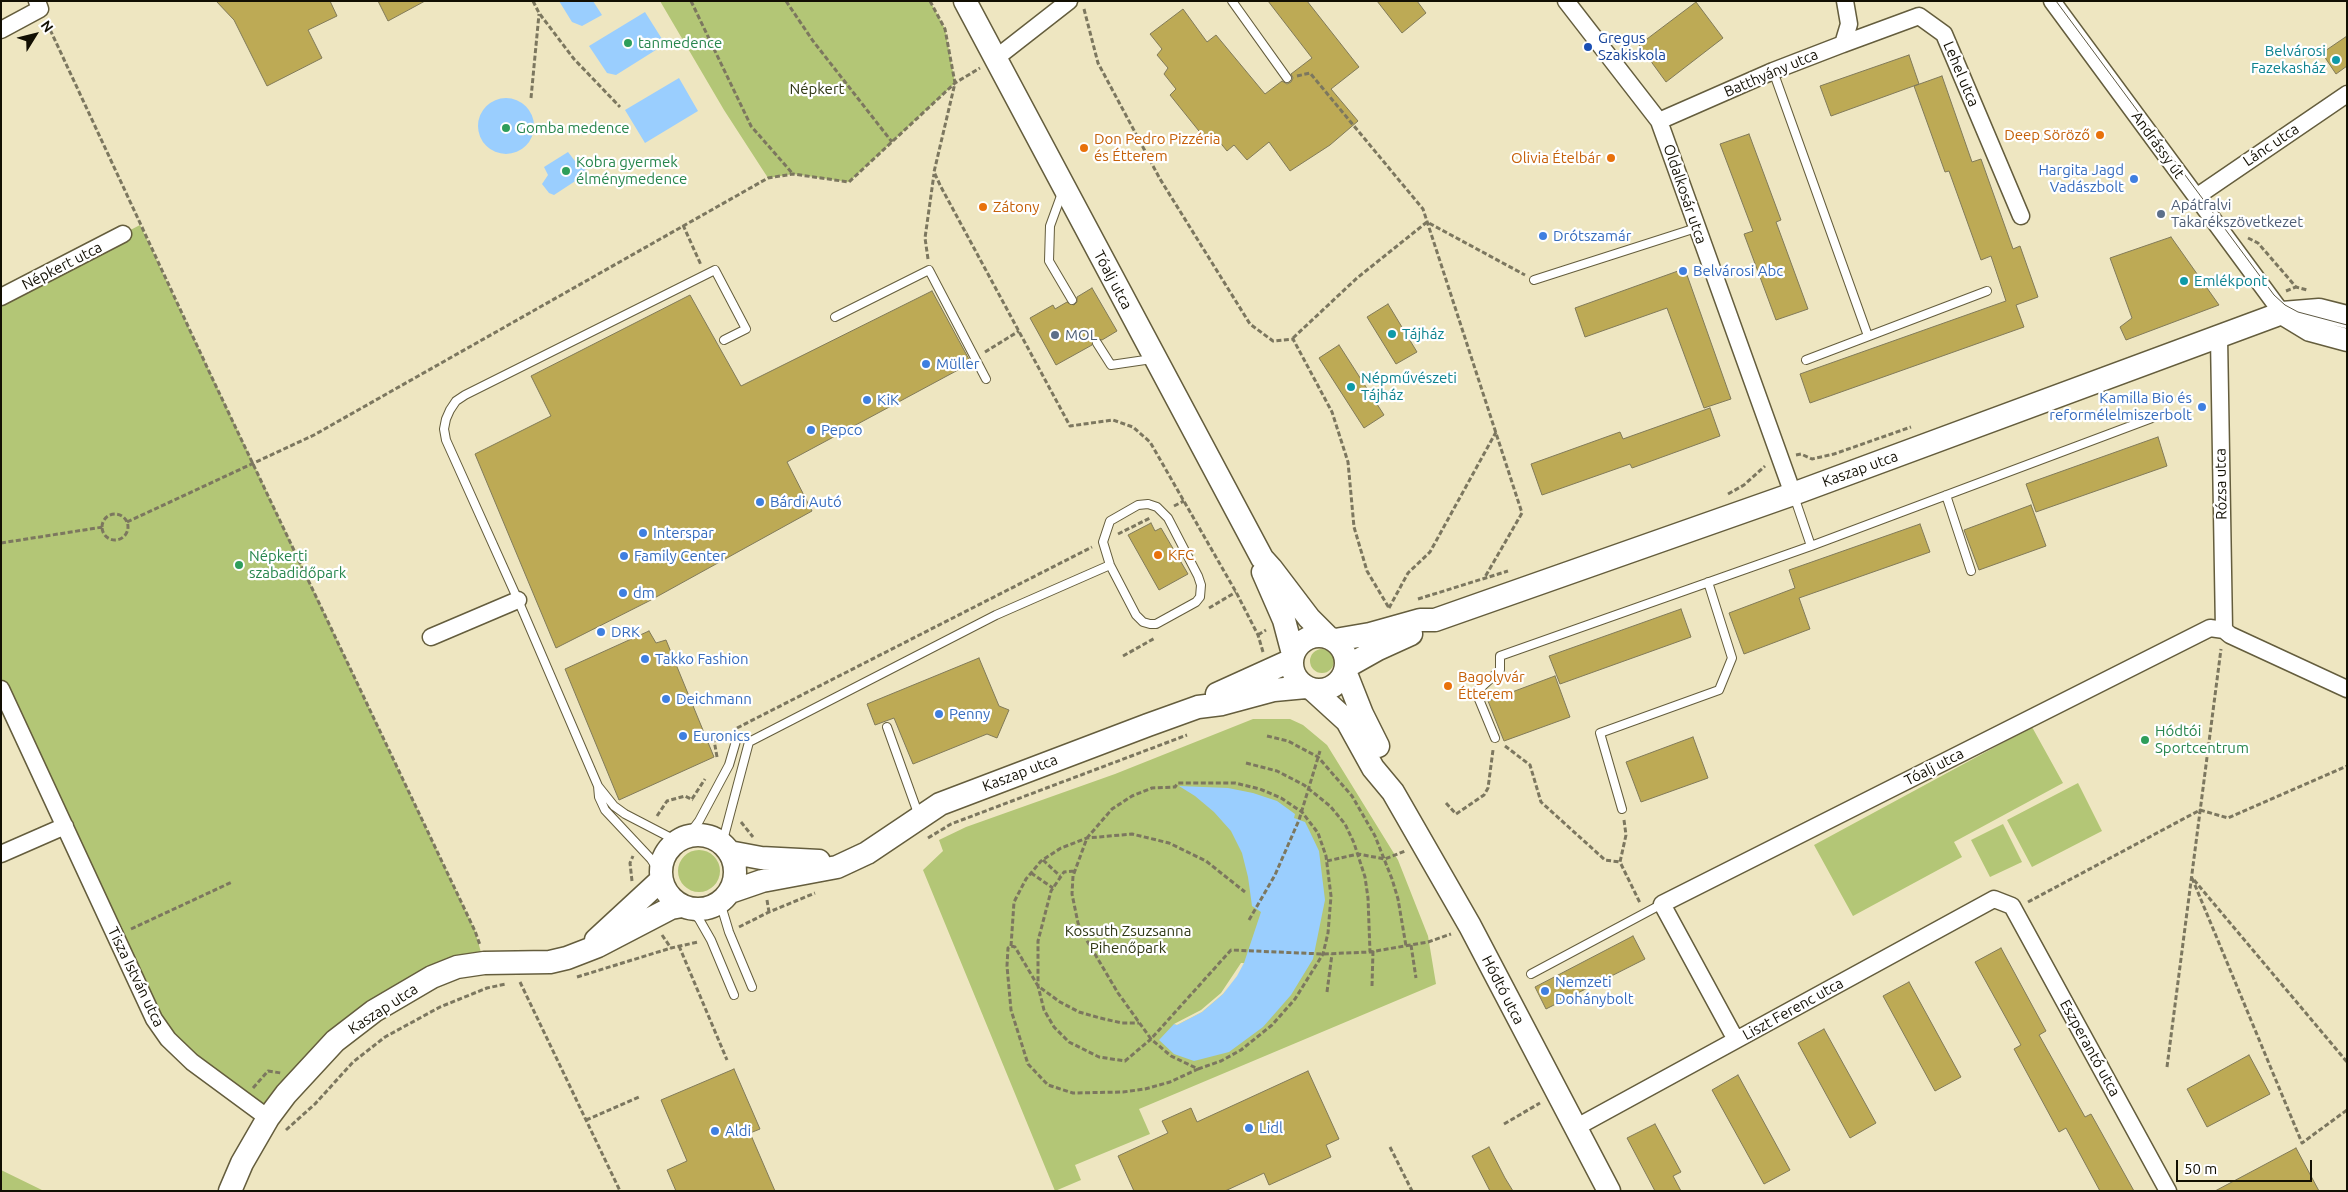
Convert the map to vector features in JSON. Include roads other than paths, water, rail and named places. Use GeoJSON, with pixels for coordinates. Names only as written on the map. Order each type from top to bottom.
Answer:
{"type":"FeatureCollection","features":[{"type":"Feature","properties":{"kind":"street","name":"Tóalj utca"},"geometry":{"type":"LineString","coordinates":[[965,1],[1262,558],[1272,568],[1309,618],[1331,638]]}},
{"type":"Feature","properties":{"kind":"street"},"geometry":{"type":"LineString","coordinates":[[996,58],[1069,1]]}},
{"type":"Feature","properties":{"kind":"street","name":"Oldalkosár utca"},"geometry":{"type":"LineString","coordinates":[[1566,1],[1659,121],[1793,494]]}},
{"type":"Feature","properties":{"kind":"street"},"geometry":{"type":"LineString","coordinates":[[1843,44],[1849,24],[1845,1]]}},
{"type":"Feature","properties":{"kind":"street","name":"Andrássy út"},"geometry":{"type":"LineString","coordinates":[[2052,1],[2282,313],[2310,330],[2347,340]]}},
{"type":"Feature","properties":{"kind":"street"},"geometry":{"type":"LineString","coordinates":[[1,30],[39,5]]}},
{"type":"Feature","properties":{"kind":"street","name":"Lehel utca"},"geometry":{"type":"LineString","coordinates":[[1843,44],[1919,16],[1944,34],[2021,216]]}},
{"type":"Feature","properties":{"kind":"street","name":"Batthyány utca"},"geometry":{"type":"LineString","coordinates":[[1659,121],[1773,71],[1843,44]]}},
{"type":"Feature","properties":{"kind":"street","name":"Lánc utca"},"geometry":{"type":"LineString","coordinates":[[2196,197],[2347,94]]}},
{"type":"Feature","properties":{"kind":"street","name":"Népkert utca"},"geometry":{"type":"LineString","coordinates":[[1,297],[123,234]]}},
{"type":"Feature","properties":{"kind":"street"},"geometry":{"type":"LineString","coordinates":[[2282,313],[2319,310],[2347,317]]}},
{"type":"Feature","properties":{"kind":"street","name":"Kaszap utca"},"geometry":{"type":"LineString","coordinates":[[1346,669],[1378,649],[1424,628],[1435,620],[1793,494],[2282,313]]}},
{"type":"Feature","properties":{"kind":"street","name":"Rózsa utca"},"geometry":{"type":"LineString","coordinates":[[2219,337],[2224,630]]}},
{"type":"Feature","properties":{"kind":"street","name":"Tóalj utca"},"geometry":{"type":"LineString","coordinates":[[1262,558],[1264,572],[1284,620],[1292,657]]}},
{"type":"Feature","properties":{"kind":"street"},"geometry":{"type":"LineString","coordinates":[[431,637],[518,600]]}},
{"type":"Feature","properties":{"kind":"street","name":"Kaszap utca"},"geometry":{"type":"LineString","coordinates":[[1331,638],[1420,620],[1435,620]]}},
{"type":"Feature","properties":{"kind":"street","name":"Tóalj utca"},"geometry":{"type":"LineString","coordinates":[[1662,904],[2210,628],[2224,630]]}},
{"type":"Feature","properties":{"kind":"street"},"geometry":{"type":"LineString","coordinates":[[2224,630],[2230,635],[2347,689]]}},
{"type":"Feature","properties":{"kind":"street"},"geometry":{"type":"LineString","coordinates":[[1319,635],[1331,638],[1345,654],[1346,669],[1342,678],[1329,688],[1310,688],[1295,675],[1292,657],[1303,640],[1319,635]]}},
{"type":"Feature","properties":{"kind":"street","name":"Kaszap utca"},"geometry":{"type":"LineString","coordinates":[[1198,707],[1217,694],[1292,657]]}},
{"type":"Feature","properties":{"kind":"street","name":"Hódtó utca"},"geometry":{"type":"LineString","coordinates":[[1346,669],[1362,714],[1392,775],[1393,792]]}},
{"type":"Feature","properties":{"kind":"street","name":"Kaszap utca"},"geometry":{"type":"LineString","coordinates":[[725,897],[762,881],[837,867],[867,853],[940,804],[1198,707],[1222,704],[1274,690],[1310,688]]}},
{"type":"Feature","properties":{"kind":"street","name":"Hódtó utca"},"geometry":{"type":"LineString","coordinates":[[1310,688],[1347,721],[1373,768],[1393,792],[1470,926],[1609,1191]]}},
{"type":"Feature","properties":{"kind":"street","name":"Tisza István utca"},"geometry":{"type":"LineString","coordinates":[[1,689],[154,1019],[168,1039],[192,1062],[268,1118]]}},
{"type":"Feature","properties":{"kind":"street"},"geometry":{"type":"LineString","coordinates":[[1,854],[65,826]]}},
{"type":"Feature","properties":{"kind":"street"},"geometry":{"type":"LineString","coordinates":[[707,836],[725,848],[735,872],[725,897],[702,909],[685,907],[666,892],[661,876],[666,853],[682,839],[707,836]]}},
{"type":"Feature","properties":{"kind":"street","name":"Kaszap utca"},"geometry":{"type":"LineString","coordinates":[[725,848],[761,858],[815,861],[839,858],[852,860]]}},
{"type":"Feature","properties":{"kind":"street","name":"Kaszap utca"},"geometry":{"type":"LineString","coordinates":[[582,953],[661,876]]}},
{"type":"Feature","properties":{"kind":"street","name":"Liszt Ferenc utca"},"geometry":{"type":"LineString","coordinates":[[1575,1128],[1994,899],[2013,908]]}},
{"type":"Feature","properties":{"kind":"street"},"geometry":{"type":"LineString","coordinates":[[1662,904],[1736,1040]]}},
{"type":"Feature","properties":{"kind":"street","name":"Kaszap utca"},"geometry":{"type":"LineString","coordinates":[[230,1191],[242,1163],[268,1118],[312,1065],[362,1019],[432,978],[457,967],[484,963],[550,962],[582,953],[671,908],[685,907]]}},
{"type":"Feature","properties":{"kind":"street","name":"Eszperantó utca"},"geometry":{"type":"LineString","coordinates":[[2013,908],[2168,1191]]}},
{"type":"Feature","properties":{"kind":"lane"},"geometry":{"type":"LineString","coordinates":[[1232,1],[1287,78]]}},
{"type":"Feature","properties":{"kind":"lane"},"geometry":{"type":"LineString","coordinates":[[1773,71],[1868,336]]}},
{"type":"Feature","properties":{"kind":"lane"},"geometry":{"type":"LineString","coordinates":[[1064,188],[1050,226],[1049,261],[1072,300]]}},
{"type":"Feature","properties":{"kind":"lane"},"geometry":{"type":"LineString","coordinates":[[1534,280],[1696,228]]}},
{"type":"Feature","properties":{"kind":"lane"},"geometry":{"type":"LineString","coordinates":[[724,340],[746,329],[715,270],[465,395],[456,401],[450,410],[444,429],[446,440],[518,600],[598,786],[614,806],[650,827],[682,839],[699,821],[707,807],[729,765],[736,741]]}},
{"type":"Feature","properties":{"kind":"lane"},"geometry":{"type":"LineString","coordinates":[[835,317],[929,270],[986,379]]}},
{"type":"Feature","properties":{"kind":"lane"},"geometry":{"type":"LineString","coordinates":[[1806,360],[1987,291]]}},
{"type":"Feature","properties":{"kind":"lane"},"geometry":{"type":"LineString","coordinates":[[1097,343],[1111,365],[1156,358]]}},
{"type":"Feature","properties":{"kind":"lane"},"geometry":{"type":"LineString","coordinates":[[1495,738],[1476,692],[1500,670],[1500,656],[1811,546],[2152,418]]}},
{"type":"Feature","properties":{"kind":"lane"},"geometry":{"type":"LineString","coordinates":[[1793,494],[1811,546]]}},
{"type":"Feature","properties":{"kind":"lane"},"geometry":{"type":"LineString","coordinates":[[1946,495],[1972,571]]}},
{"type":"Feature","properties":{"kind":"lane"},"geometry":{"type":"LineString","coordinates":[[1148,504],[1157,507],[1168,518],[1198,576],[1201,585],[1200,597],[1196,602],[1156,624],[1142,622],[1136,615],[1110,565],[1103,542],[1110,522],[1138,506],[1148,504]]}},
{"type":"Feature","properties":{"kind":"lane"},"geometry":{"type":"LineString","coordinates":[[725,848],[729,816],[749,742],[996,615],[1083,575],[1110,565]]}},
{"type":"Feature","properties":{"kind":"lane"},"geometry":{"type":"LineString","coordinates":[[1622,809],[1600,733],[1719,690],[1732,658],[1708,582]]}},
{"type":"Feature","properties":{"kind":"lane"},"geometry":{"type":"LineString","coordinates":[[887,727],[908,782],[919,818]]}},
{"type":"Feature","properties":{"kind":"lane"},"geometry":{"type":"LineString","coordinates":[[598,786],[599,797],[605,810],[638,846],[661,876]]}},
{"type":"Feature","properties":{"kind":"lane"},"geometry":{"type":"LineString","coordinates":[[725,897],[729,932],[752,988]]}},
{"type":"Feature","properties":{"kind":"lane"},"geometry":{"type":"LineString","coordinates":[[1531,974],[1662,904]]}},
{"type":"Feature","properties":{"kind":"lane"},"geometry":{"type":"LineString","coordinates":[[685,907],[699,919],[711,940],[734,995]]}},
{"type":"Feature","properties":{"kind":"water"},"geometry":{"type":"Polygon","coordinates":[[[559,1],[593,1],[602,15],[582,26],[572,22],[559,1]]]}},
{"type":"Feature","properties":{"kind":"water","name":"tanmedence"},"geometry":{"type":"Polygon","coordinates":[[[645,12],[662,39],[659,48],[616,75],[607,73],[589,46],[645,12]]]}},
{"type":"Feature","properties":{"kind":"water"},"geometry":{"type":"Polygon","coordinates":[[[679,78],[698,111],[645,143],[625,110],[679,78]]]}},
{"type":"Feature","properties":{"kind":"water","name":"Gomba medence"},"geometry":{"type":"Polygon","coordinates":[[[506,98],[517,100],[526,106],[532,115],[534,126],[532,137],[526,146],[517,152],[506,154],[495,152],[486,146],[480,137],[478,126],[480,115],[486,106],[495,100],[506,98]]]}},
{"type":"Feature","properties":{"kind":"water","name":"Kobra gyermek élménymedence"},"geometry":{"type":"Polygon","coordinates":[[[568,152],[575,161],[581,160],[585,163],[586,174],[554,195],[549,193],[542,184],[548,175],[544,167],[568,152]]]}},
{"type":"Feature","properties":{"kind":"water"},"geometry":{"type":"Polygon","coordinates":[[[1179,786],[1228,788],[1253,793],[1277,801],[1295,814],[1294,818],[1305,822],[1319,851],[1325,900],[1313,959],[1291,995],[1263,1027],[1229,1052],[1194,1061],[1174,1054],[1159,1040],[1174,1024],[1177,1025],[1202,1012],[1223,994],[1244,963],[1261,912],[1252,906],[1242,853],[1231,831],[1214,812],[1195,796],[1179,786]]]}},
{"type":"Feature","properties":{"kind":"tram line"},"geometry":{"type":"LineString","coordinates":[[2056,1],[2274,295],[2285,305],[2298,312],[2347,325]]}},
{"type":"Feature","properties":{"kind":"place","name":"tanmedence"},"geometry":{"type":"Point","coordinates":[628,43]}},
{"type":"Feature","properties":{"kind":"place","name":"Gregus Szakiskola"},"geometry":{"type":"Point","coordinates":[1588,47]}},
{"type":"Feature","properties":{"kind":"place","name":"Belvárosi Fazekasház"},"geometry":{"type":"Point","coordinates":[2336,60]}},
{"type":"Feature","properties":{"kind":"place","name":"Gomba medence"},"geometry":{"type":"Point","coordinates":[506,128]}},
{"type":"Feature","properties":{"kind":"place","name":"Deep Söröző"},"geometry":{"type":"Point","coordinates":[2100,135]}},
{"type":"Feature","properties":{"kind":"place","name":"Don Pedro Pizzéria és Étterem"},"geometry":{"type":"Point","coordinates":[1084,148]}},
{"type":"Feature","properties":{"kind":"place","name":"Olivia Ételbár"},"geometry":{"type":"Point","coordinates":[1611,158]}},
{"type":"Feature","properties":{"kind":"place","name":"Kobra gyermek élménymedence"},"geometry":{"type":"Point","coordinates":[566,171]}},
{"type":"Feature","properties":{"kind":"place","name":"Hargita Jagd Vadászbolt"},"geometry":{"type":"Point","coordinates":[2134,179]}},
{"type":"Feature","properties":{"kind":"place","name":"Zátony"},"geometry":{"type":"Point","coordinates":[983,207]}},
{"type":"Feature","properties":{"kind":"place","name":"Apátfalvi Takarékszövetkezet"},"geometry":{"type":"Point","coordinates":[2161,214]}},
{"type":"Feature","properties":{"kind":"place","name":"Drótszamár"},"geometry":{"type":"Point","coordinates":[1543,236]}},
{"type":"Feature","properties":{"kind":"place","name":"Belvárosi Abc"},"geometry":{"type":"Point","coordinates":[1683,271]}},
{"type":"Feature","properties":{"kind":"place","name":"Emlékpont"},"geometry":{"type":"Point","coordinates":[2184,281]}},
{"type":"Feature","properties":{"kind":"place","name":"Tájház"},"geometry":{"type":"Point","coordinates":[1392,334]}},
{"type":"Feature","properties":{"kind":"place","name":"MOL"},"geometry":{"type":"Point","coordinates":[1055,335]}},
{"type":"Feature","properties":{"kind":"place","name":"Müller"},"geometry":{"type":"Point","coordinates":[926,364]}},
{"type":"Feature","properties":{"kind":"place","name":"Népművészeti Tájház"},"geometry":{"type":"Point","coordinates":[1351,387]}},
{"type":"Feature","properties":{"kind":"place","name":"KiK"},"geometry":{"type":"Point","coordinates":[867,400]}},
{"type":"Feature","properties":{"kind":"place","name":"Kamilla Bio és reformélelmiszerbolt"},"geometry":{"type":"Point","coordinates":[2202,407]}},
{"type":"Feature","properties":{"kind":"place","name":"Pepco"},"geometry":{"type":"Point","coordinates":[811,430]}},
{"type":"Feature","properties":{"kind":"place","name":"Bárdi Autó"},"geometry":{"type":"Point","coordinates":[760,502]}},
{"type":"Feature","properties":{"kind":"place","name":"Interspar"},"geometry":{"type":"Point","coordinates":[643,533]}},
{"type":"Feature","properties":{"kind":"place","name":"KFC"},"geometry":{"type":"Point","coordinates":[1158,555]}},
{"type":"Feature","properties":{"kind":"place","name":"Family Center"},"geometry":{"type":"Point","coordinates":[624,556]}},
{"type":"Feature","properties":{"kind":"place","name":"Népkerti szabadidőpark"},"geometry":{"type":"Point","coordinates":[239,565]}},
{"type":"Feature","properties":{"kind":"place","name":"dm"},"geometry":{"type":"Point","coordinates":[623,593]}},
{"type":"Feature","properties":{"kind":"place","name":"DRK"},"geometry":{"type":"Point","coordinates":[601,632]}},
{"type":"Feature","properties":{"kind":"place","name":"Takko Fashion"},"geometry":{"type":"Point","coordinates":[645,659]}},
{"type":"Feature","properties":{"kind":"place","name":"Bagolyvár Étterem"},"geometry":{"type":"Point","coordinates":[1448,686]}},
{"type":"Feature","properties":{"kind":"place","name":"Deichmann"},"geometry":{"type":"Point","coordinates":[666,699]}},
{"type":"Feature","properties":{"kind":"place","name":"Penny"},"geometry":{"type":"Point","coordinates":[939,714]}},
{"type":"Feature","properties":{"kind":"place","name":"Euronics"},"geometry":{"type":"Point","coordinates":[683,736]}},
{"type":"Feature","properties":{"kind":"place","name":"Hódtói Sportcentrum"},"geometry":{"type":"Point","coordinates":[2145,740]}},
{"type":"Feature","properties":{"kind":"place","name":"Nemzeti Dohánybolt"},"geometry":{"type":"Point","coordinates":[1545,991]}},
{"type":"Feature","properties":{"kind":"place","name":"Lidl"},"geometry":{"type":"Point","coordinates":[1249,1128]}},
{"type":"Feature","properties":{"kind":"place","name":"Aldi"},"geometry":{"type":"Point","coordinates":[715,1131]}},
{"type":"Feature","properties":{"kind":"park label","name":"Népkert"},"geometry":{"type":"Point","coordinates":[817,89]}},
{"type":"Feature","properties":{"kind":"park label","name":"Kossuth Zsuzsanna Pihenőpark"},"geometry":{"type":"Point","coordinates":[1128,940]}}]}
